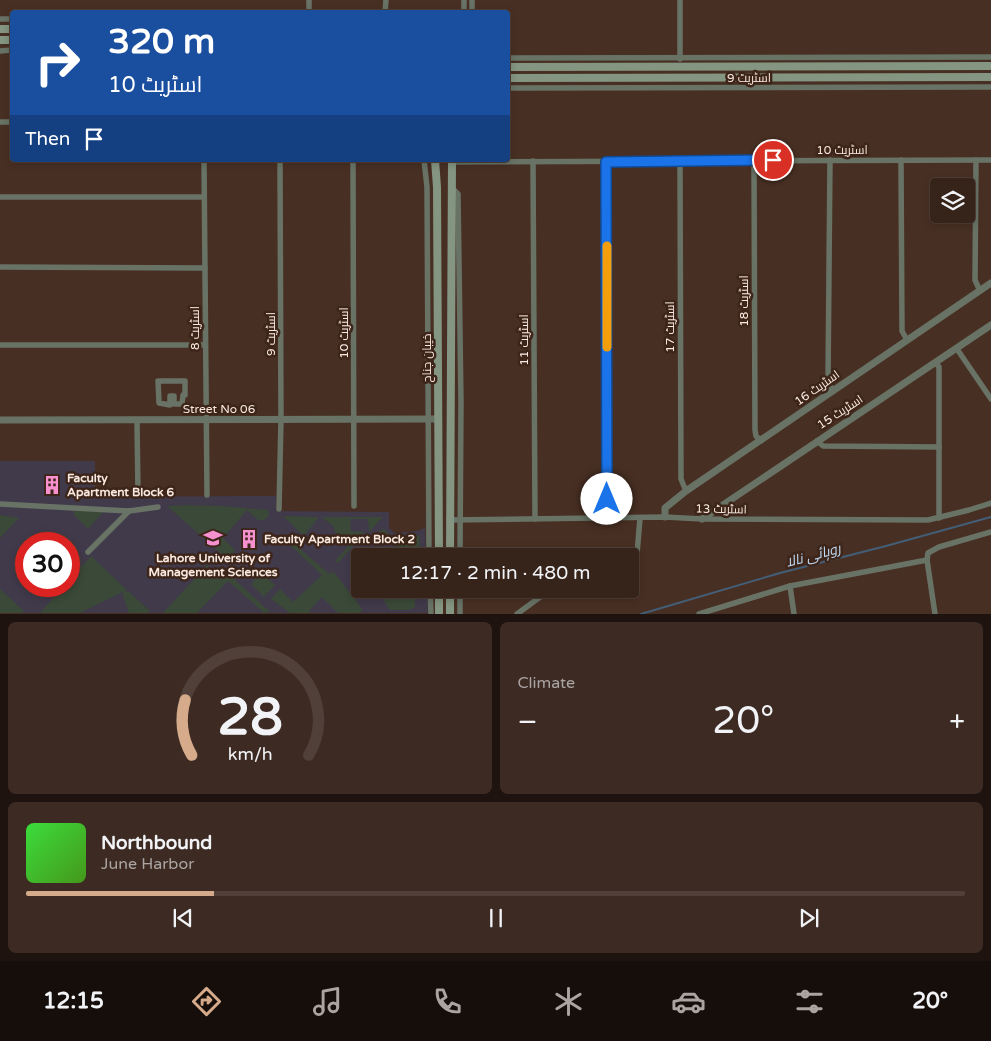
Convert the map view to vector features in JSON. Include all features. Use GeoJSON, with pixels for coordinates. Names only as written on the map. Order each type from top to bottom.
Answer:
{"type":"FeatureCollection","features":[{"type":"Feature","properties":{"kind":"main road"},"geometry":{"type":"LineString","coordinates":[[510,67],[991,66]]}},
{"type":"Feature","properties":{"kind":"main road"},"geometry":{"type":"LineString","coordinates":[[510,78],[991,77]]}},
{"type":"Feature","properties":{"kind":"main road","name":"خیبان جناح"},"geometry":{"type":"LineString","coordinates":[[436,162],[439,548]]}},
{"type":"Feature","properties":{"kind":"main road","name":"خیبان جناح"},"geometry":{"type":"LineString","coordinates":[[450,548],[452,162]]}},
{"type":"Feature","properties":{"kind":"main road"},"geometry":{"type":"LineString","coordinates":[[439,598],[439,614]]}},
{"type":"Feature","properties":{"kind":"main road"},"geometry":{"type":"LineString","coordinates":[[450,598],[450,614]]}},
{"type":"Feature","properties":{"kind":"street"},"geometry":{"type":"LineString","coordinates":[[680,0],[680,66]]}},
{"type":"Feature","properties":{"kind":"street"},"geometry":{"type":"LineString","coordinates":[[510,58],[991,58]]}},
{"type":"Feature","properties":{"kind":"street","name":"اسٹریٹ 9"},"geometry":{"type":"LineString","coordinates":[[510,88],[991,87]]}},
{"type":"Feature","properties":{"kind":"street","name":"اسٹریٹ 18"},"geometry":{"type":"LineString","coordinates":[[754,160],[754,430],[756,436],[761,441]]}},
{"type":"Feature","properties":{"kind":"street"},"geometry":{"type":"LineString","coordinates":[[830,160],[828,382],[833,391]]}},
{"type":"Feature","properties":{"kind":"street"},"geometry":{"type":"LineString","coordinates":[[901,160],[902,331],[907,340]]}},
{"type":"Feature","properties":{"kind":"street"},"geometry":{"type":"LineString","coordinates":[[976,160],[975,280],[980,291]]}},
{"type":"Feature","properties":{"kind":"street","name":"اسٹریٹ 10"},"geometry":{"type":"LineString","coordinates":[[510,161],[991,160]]}},
{"type":"Feature","properties":{"kind":"street","name":"اسٹریٹ 11"},"geometry":{"type":"LineString","coordinates":[[533,161],[535,519]]}},
{"type":"Feature","properties":{"kind":"street","name":"اسٹریٹ 17"},"geometry":{"type":"LineString","coordinates":[[680,161],[681,479],[686,491]]}},
{"type":"Feature","properties":{"kind":"street","name":"اسٹریٹ 8"},"geometry":{"type":"LineString","coordinates":[[204,162],[207,495]]}},
{"type":"Feature","properties":{"kind":"street","name":"اسٹریٹ 9"},"geometry":{"type":"LineString","coordinates":[[280,162],[280,509]]}},
{"type":"Feature","properties":{"kind":"street","name":"اسٹریٹ 10"},"geometry":{"type":"LineString","coordinates":[[354,162],[354,506]]}},
{"type":"Feature","properties":{"kind":"street"},"geometry":{"type":"LineString","coordinates":[[424,162],[427,187],[429,548]]}},
{"type":"Feature","properties":{"kind":"street"},"geometry":{"type":"LineString","coordinates":[[606,162],[607,519]]}},
{"type":"Feature","properties":{"kind":"street"},"geometry":{"type":"LineString","coordinates":[[427,187],[437,188]]}},
{"type":"Feature","properties":{"kind":"street"},"geometry":{"type":"LineString","coordinates":[[452,188],[458,194],[461,402],[460,548]]}},
{"type":"Feature","properties":{"kind":"street"},"geometry":{"type":"LineString","coordinates":[[0,197],[204,197]]}},
{"type":"Feature","properties":{"kind":"street"},"geometry":{"type":"LineString","coordinates":[[0,267],[205,268]]}},
{"type":"Feature","properties":{"kind":"street","name":"اسٹریٹ 16"},"geometry":{"type":"LineString","coordinates":[[665,517],[665,508],[686,491],[991,283]]}},
{"type":"Feature","properties":{"kind":"street","name":"اسٹریٹ 15"},"geometry":{"type":"LineString","coordinates":[[702,519],[991,325]]}},
{"type":"Feature","properties":{"kind":"street"},"geometry":{"type":"LineString","coordinates":[[0,345],[206,344]]}},
{"type":"Feature","properties":{"kind":"street"},"geometry":{"type":"LineString","coordinates":[[957,349],[991,399]]}},
{"type":"Feature","properties":{"kind":"street"},"geometry":{"type":"LineString","coordinates":[[936,363],[939,368],[940,518]]}},
{"type":"Feature","properties":{"kind":"street"},"geometry":{"type":"LineString","coordinates":[[158,381],[184,381],[185,395],[183,395],[182,404],[174,404],[174,396],[170,396],[170,405],[159,403],[158,381]]}},
{"type":"Feature","properties":{"kind":"street"},"geometry":{"type":"LineString","coordinates":[[450,402],[461,402]]}},
{"type":"Feature","properties":{"kind":"street","name":"Street No 06"},"geometry":{"type":"LineString","coordinates":[[0,420],[438,419]]}},
{"type":"Feature","properties":{"kind":"street"},"geometry":{"type":"LineString","coordinates":[[137,420],[138,494]]}},
{"type":"Feature","properties":{"kind":"street"},"geometry":{"type":"LineString","coordinates":[[817,441],[823,446],[939,447]]}},
{"type":"Feature","properties":{"kind":"street","name":"اسٹریٹ 13"},"geometry":{"type":"LineString","coordinates":[[449,520],[665,517],[702,519],[928,520],[991,502]]}},
{"type":"Feature","properties":{"kind":"street"},"geometry":{"type":"LineString","coordinates":[[0,504],[129,511],[158,507]]}},
{"type":"Feature","properties":{"kind":"street"},"geometry":{"type":"LineString","coordinates":[[88,552],[129,511]]}},
{"type":"Feature","properties":{"kind":"street"},"geometry":{"type":"LineString","coordinates":[[638,548],[640,518]]}},
{"type":"Feature","properties":{"kind":"street"},"geometry":{"type":"LineString","coordinates":[[936,614],[926,560],[928,553],[939,547],[991,532]]}},
{"type":"Feature","properties":{"kind":"street"},"geometry":{"type":"LineString","coordinates":[[699,614],[790,586],[926,560]]}},
{"type":"Feature","properties":{"kind":"street"},"geometry":{"type":"LineString","coordinates":[[790,586],[794,614]]}},
{"type":"Feature","properties":{"kind":"street"},"geometry":{"type":"LineString","coordinates":[[430,598],[431,614]]}},
{"type":"Feature","properties":{"kind":"street"},"geometry":{"type":"LineString","coordinates":[[460,598],[460,614]]}},
{"type":"Feature","properties":{"kind":"street"},"geometry":{"type":"LineString","coordinates":[[517,614],[539,598]]}},
{"type":"Feature","properties":{"kind":"shaded area","name":"Lahore University of Management Sciences"},"geometry":{"type":"Polygon","coordinates":[[[0,461],[95,461],[95,497],[276,496],[276,511],[389,512],[389,527],[394,533],[416,531],[425,528],[426,548],[351,548],[351,598],[427,598],[428,613],[0,613],[0,461]]]}},
{"type":"Feature","properties":{"kind":"green space"},"geometry":{"type":"Polygon","coordinates":[[[186,505],[269,510],[268,517],[264,520],[258,520],[247,510],[223,538],[236,551],[226,558],[167,506],[186,505]]]}},
{"type":"Feature","properties":{"kind":"green space"},"geometry":{"type":"Polygon","coordinates":[[[74,510],[104,511],[88,529],[74,515],[74,510]]]}},
{"type":"Feature","properties":{"kind":"green space"},"geometry":{"type":"Polygon","coordinates":[[[0,515],[19,518],[0,538],[0,515]]]}},
{"type":"Feature","properties":{"kind":"green space"},"geometry":{"type":"Polygon","coordinates":[[[283,516],[319,517],[304,536],[283,516]]]}},
{"type":"Feature","properties":{"kind":"green space"},"geometry":{"type":"Polygon","coordinates":[[[322,517],[383,517],[369,532],[368,519],[350,519],[351,531],[365,532],[338,563],[335,561],[350,544],[334,531],[335,528],[322,517]]]}},
{"type":"Feature","properties":{"kind":"green space"},"geometry":{"type":"Polygon","coordinates":[[[384,529],[393,538],[419,535],[420,546],[418,548],[396,548],[379,532],[384,529]]]}},
{"type":"Feature","properties":{"kind":"green space"},"geometry":{"type":"Polygon","coordinates":[[[291,541],[328,573],[334,572],[351,594],[351,598],[354,598],[363,610],[359,613],[338,613],[322,597],[309,611],[311,613],[290,613],[271,599],[280,589],[293,602],[322,575],[289,544],[291,541]]]}},
{"type":"Feature","properties":{"kind":"green space"},"geometry":{"type":"Polygon","coordinates":[[[91,556],[127,590],[80,613],[40,613],[54,597],[80,597],[80,568],[91,556]]]}},
{"type":"Feature","properties":{"kind":"green space"},"geometry":{"type":"Polygon","coordinates":[[[207,565],[223,577],[217,571],[221,567],[270,612],[262,613],[228,581],[197,613],[163,613],[207,565]]]}},
{"type":"Feature","properties":{"kind":"green space"},"geometry":{"type":"Polygon","coordinates":[[[261,572],[275,585],[264,597],[251,584],[261,572]]]}},
{"type":"Feature","properties":{"kind":"green space"},"geometry":{"type":"Polygon","coordinates":[[[0,589],[24,611],[21,613],[0,613],[0,589]]]}},
{"type":"Feature","properties":{"kind":"green space"},"geometry":{"type":"Polygon","coordinates":[[[128,591],[150,611],[148,613],[129,613],[122,593],[128,591]]]}},
{"type":"Feature","properties":{"kind":"green space"},"geometry":{"type":"Polygon","coordinates":[[[387,598],[415,598],[415,607],[409,610],[390,610],[384,601],[387,598]]]}},
{"type":"Feature","properties":{"kind":"waterway","name":"روہائی نالا"},"geometry":{"type":"LineString","coordinates":[[641,614],[780,573],[991,517]]}},
{"type":"Feature","properties":{"kind":"slow traffic"},"geometry":{"type":"LineString","coordinates":[[607,246],[607,347]]}},
{"type":"Feature","properties":{"kind":"place","name":"Faculty Apartment Block 6"},"geometry":{"type":"Point","coordinates":[52,485]}},
{"type":"Feature","properties":{"kind":"place","name":"Lahore University of Management Sciences"},"geometry":{"type":"Point","coordinates":[213,538]}},
{"type":"Feature","properties":{"kind":"place","name":"Faculty Apartment Block 2"},"geometry":{"type":"Point","coordinates":[249,539]}},
{"type":"Feature","properties":{"kind":"route"},"geometry":{"type":"LineString","coordinates":[[607,499],[606,162],[773,160]]}}]}
